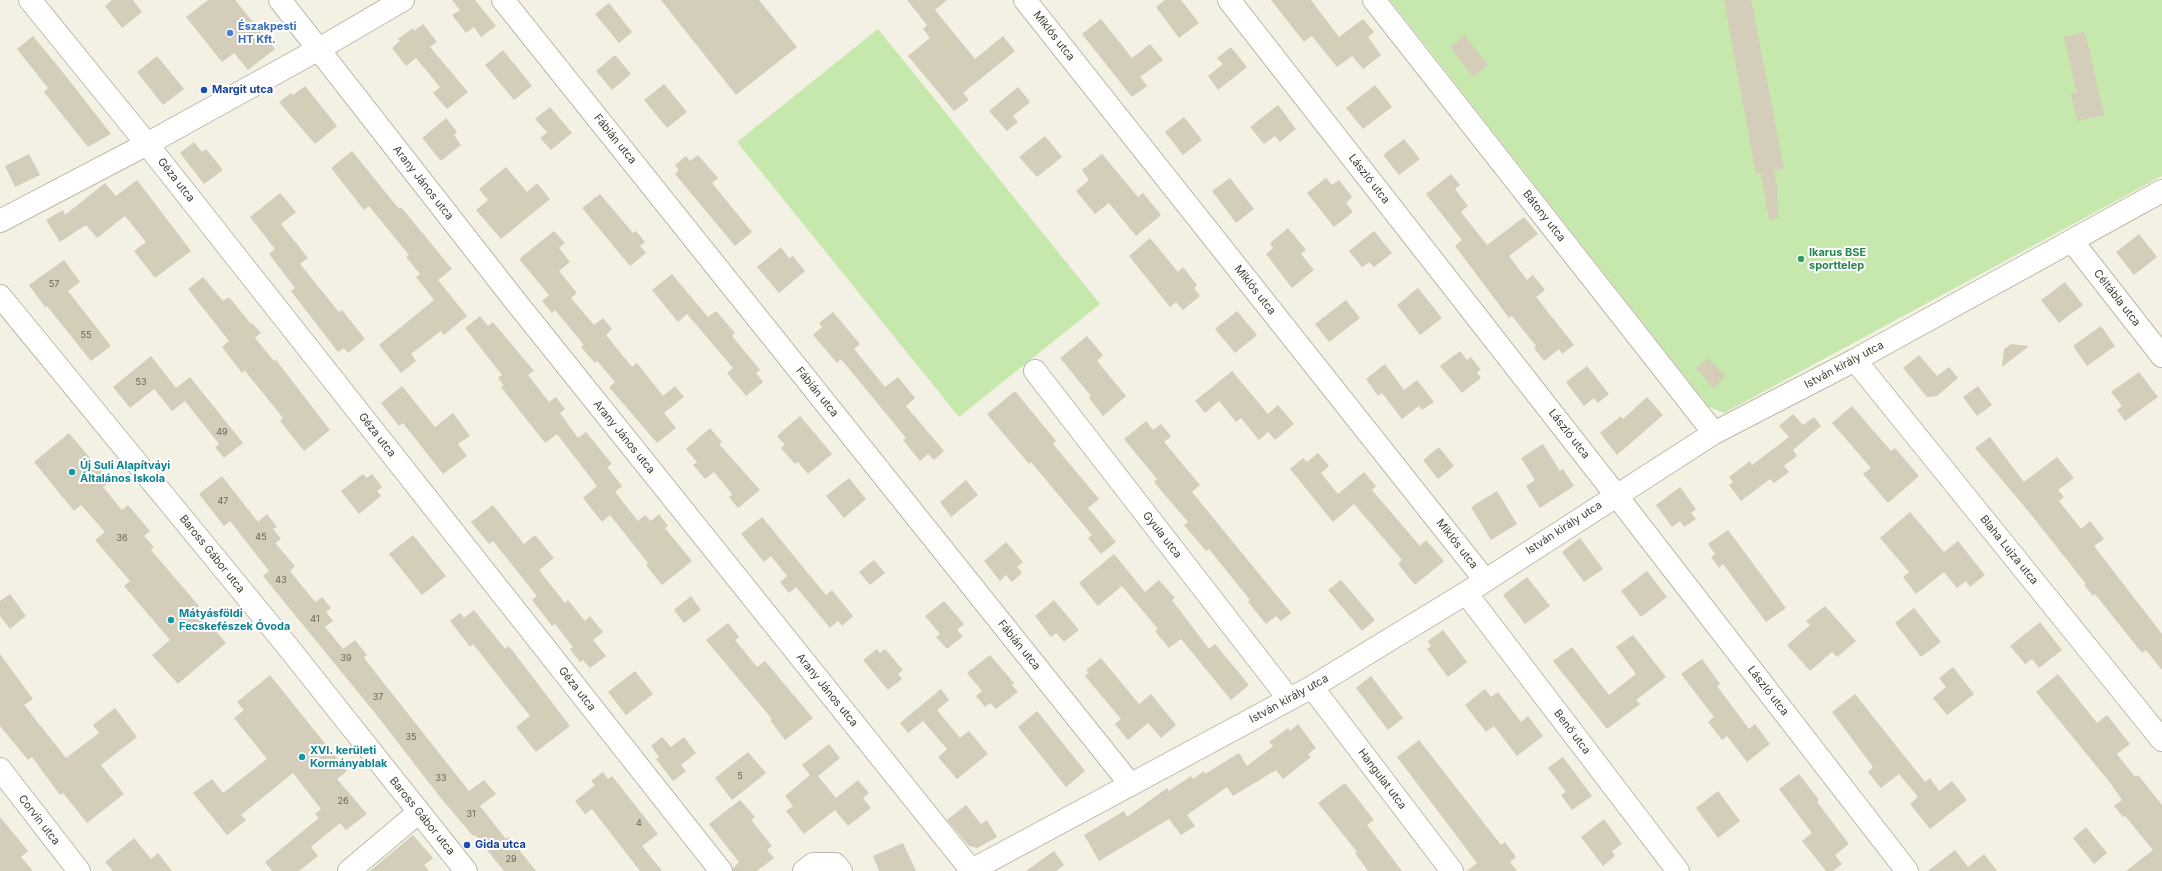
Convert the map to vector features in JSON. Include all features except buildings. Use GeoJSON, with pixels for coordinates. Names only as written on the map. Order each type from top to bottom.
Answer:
{"type":"FeatureCollection","features":[{"type":"Feature","properties":{"kind":"street","name":"Géza utca"},"geometry":{"type":"LineString","coordinates":[[30,0],[147,144],[721,871]]}},
{"type":"Feature","properties":{"kind":"street","name":"Arany János utca"},"geometry":{"type":"LineString","coordinates":[[280,0],[516,302],[971,871]]}},
{"type":"Feature","properties":{"kind":"street"},"geometry":{"type":"LineString","coordinates":[[0,221],[147,144],[319,49],[403,0]]}},
{"type":"Feature","properties":{"kind":"street","name":"Fábián utca"},"geometry":{"type":"LineString","coordinates":[[503,0],[1130,785]]}},
{"type":"Feature","properties":{"kind":"street","name":"Miklós utca"},"geometry":{"type":"LineString","coordinates":[[1025,0],[1485,580]]}},
{"type":"Feature","properties":{"kind":"street","name":"László utca"},"geometry":{"type":"LineString","coordinates":[[1228,0],[1616,495],[1907,871]]}},
{"type":"Feature","properties":{"kind":"street","name":"Bátony utca"},"geometry":{"type":"LineString","coordinates":[[1374,0],[1714,433]]}},
{"type":"Feature","properties":{"kind":"street","name":"István király utca"},"geometry":{"type":"LineString","coordinates":[[971,871],[1312,687],[1485,580],[1714,433],[1856,360],[2162,191]]}},
{"type":"Feature","properties":{"kind":"street","name":"Céltábla utca"},"geometry":{"type":"LineString","coordinates":[[2072,240],[2162,356]]}},
{"type":"Feature","properties":{"kind":"street","name":"Baross Gábor utca"},"geometry":{"type":"LineString","coordinates":[[0,296],[283,640],[466,871]]}},
{"type":"Feature","properties":{"kind":"street","name":"Blaha Lujza utca"},"geometry":{"type":"LineString","coordinates":[[1856,360],[2162,740]]}},
{"type":"Feature","properties":{"kind":"street","name":"Gyula utca"},"geometry":{"type":"LineString","coordinates":[[1035,371],[1290,699]]}},
{"type":"Feature","properties":{"kind":"street","name":"Benő utca"},"geometry":{"type":"LineString","coordinates":[[1466,592],[1678,871]]}},
{"type":"Feature","properties":{"kind":"street","name":"Hangulat utca"},"geometry":{"type":"LineString","coordinates":[[1312,687],[1452,871]]}},
{"type":"Feature","properties":{"kind":"street","name":"Corvin utca"},"geometry":{"type":"LineString","coordinates":[[0,769],[79,871]]}},
{"type":"Feature","properties":{"kind":"street"},"geometry":{"type":"LineString","coordinates":[[349,871],[419,812]]}},
{"type":"Feature","properties":{"kind":"street"},"geometry":{"type":"LineString","coordinates":[[808,868],[835,864],[841,871]]}},
{"type":"Feature","properties":{"kind":"green space","name":"Ikarus BSE sporttelep"},"geometry":{"type":"Polygon","coordinates":[[[1390,0],[2162,0],[2162,176],[1724,413],[1709,407],[1390,0]]]}},
{"type":"Feature","properties":{"kind":"green space"},"geometry":{"type":"Polygon","coordinates":[[[878,29],[1100,304],[959,417],[737,142],[878,29]]]}},
{"type":"Feature","properties":{"kind":"place","name":"Északpesti HT Kft."},"geometry":{"type":"Point","coordinates":[230,33]}},
{"type":"Feature","properties":{"kind":"place","name":"Margit utca"},"geometry":{"type":"Point","coordinates":[204,90]}},
{"type":"Feature","properties":{"kind":"place","name":"Ikarus BSE sporttelep"},"geometry":{"type":"Point","coordinates":[1801,259]}},
{"type":"Feature","properties":{"kind":"place","name":"Új Suli Alapítváyi Általános Iskola"},"geometry":{"type":"Point","coordinates":[72,472]}},
{"type":"Feature","properties":{"kind":"place","name":"Mátyásföldi Fecskefészek Óvoda"},"geometry":{"type":"Point","coordinates":[171,620]}},
{"type":"Feature","properties":{"kind":"place","name":"XVI. kerületi Kormányablak"},"geometry":{"type":"Point","coordinates":[302,757]}},
{"type":"Feature","properties":{"kind":"place","name":"Gida utca"},"geometry":{"type":"Point","coordinates":[467,845]}}]}
